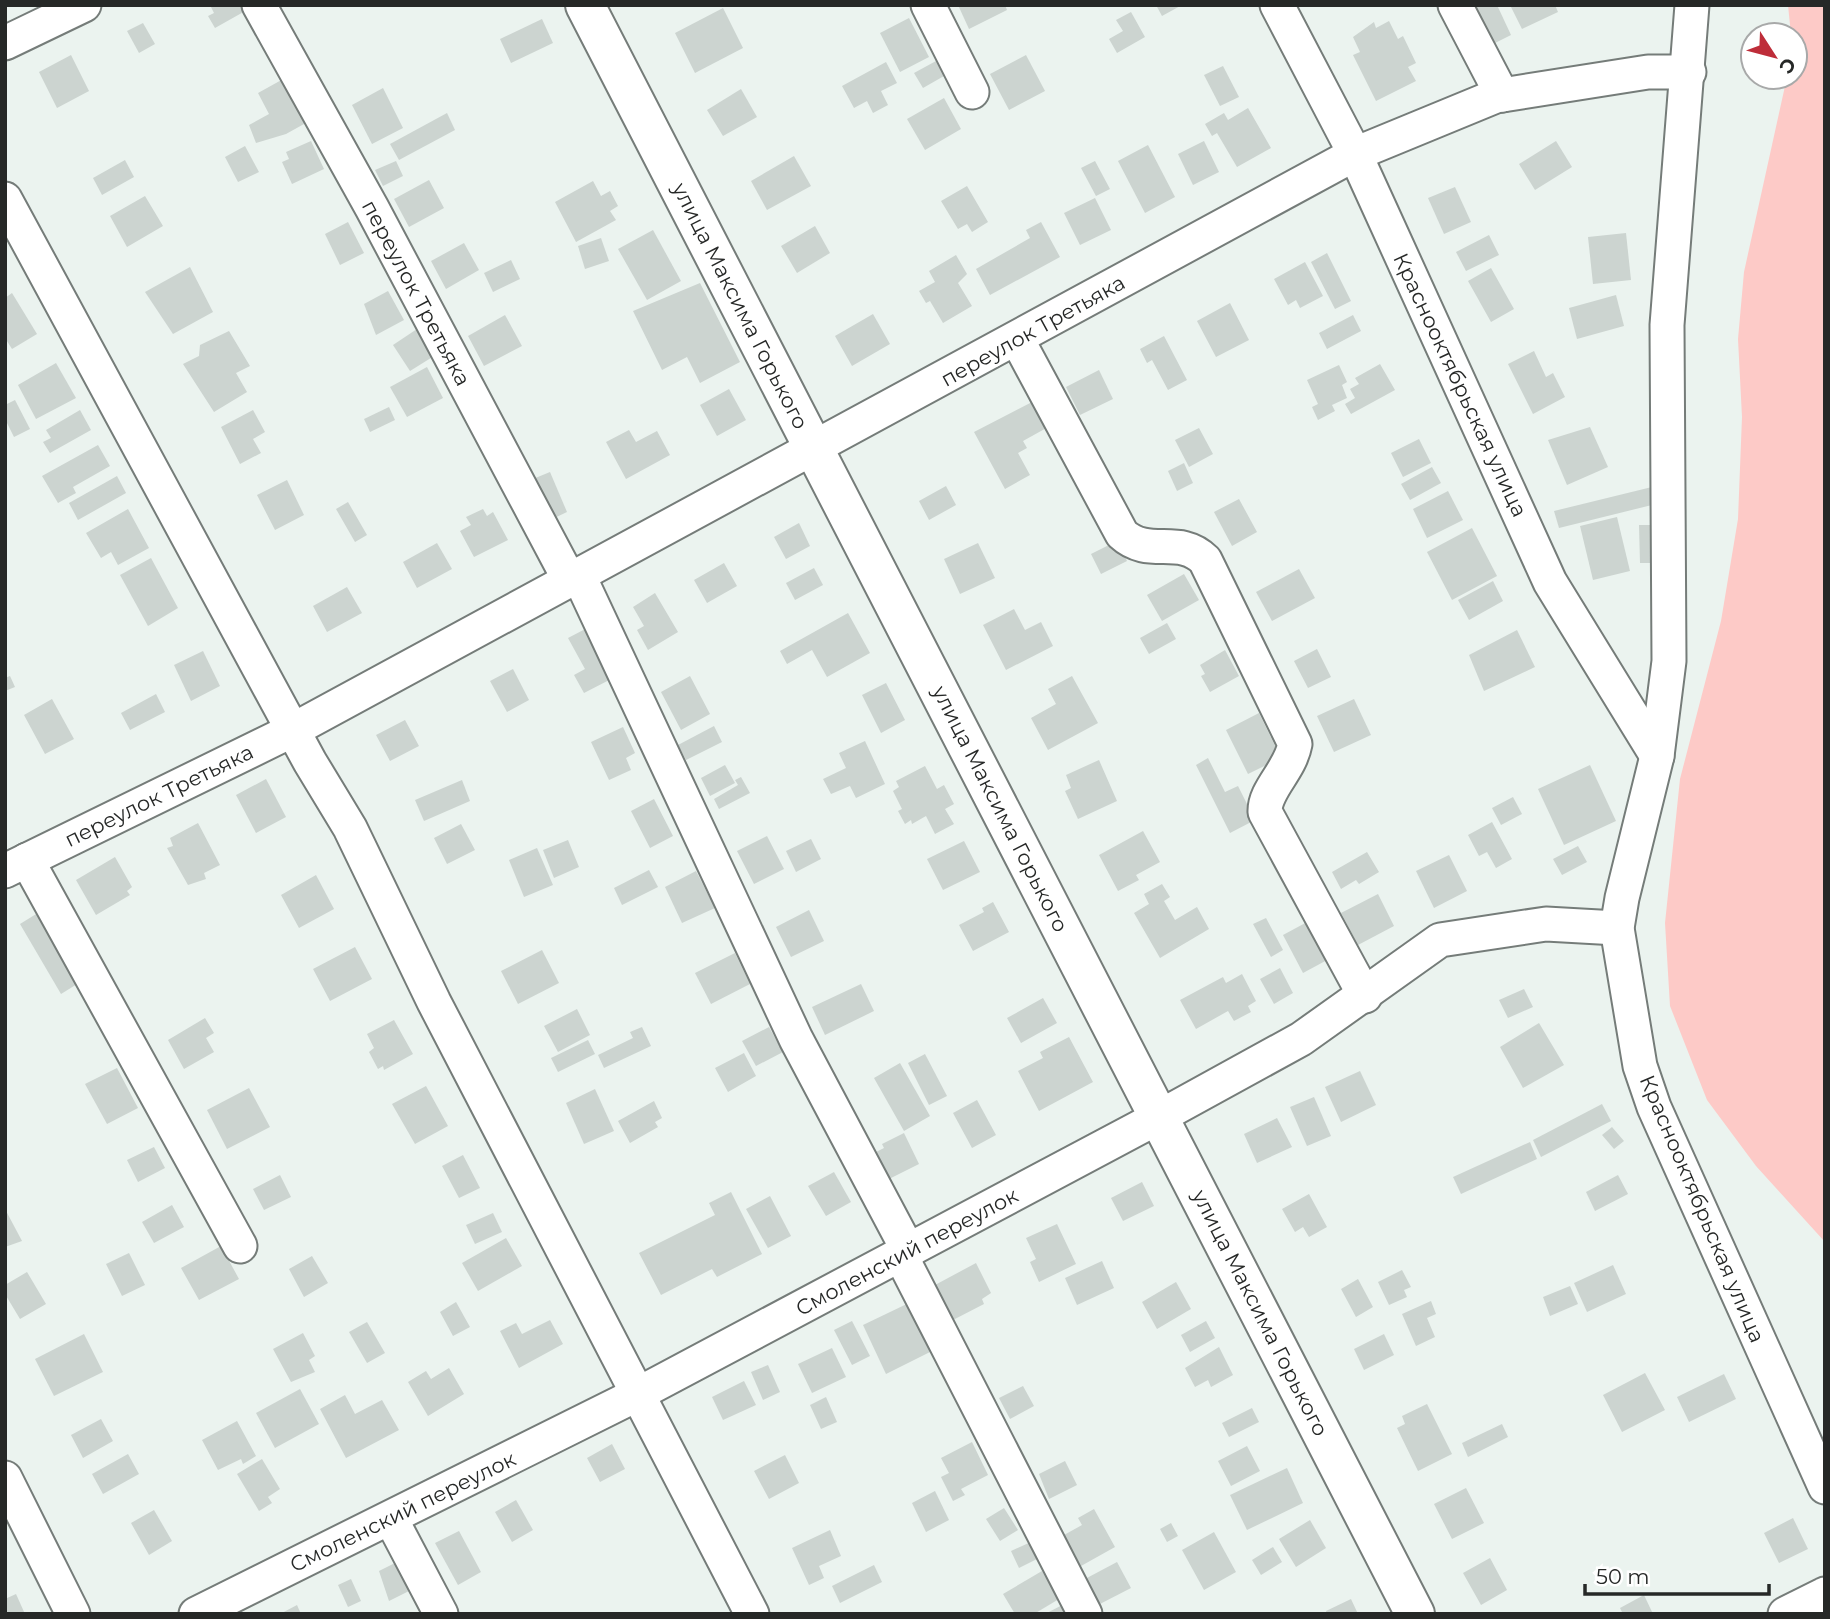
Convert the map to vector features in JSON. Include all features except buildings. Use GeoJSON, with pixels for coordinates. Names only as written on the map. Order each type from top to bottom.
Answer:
{"type":"FeatureCollection","features":[{"type":"Feature","properties":{"kind":"main road","name":"улица Максима Горького"},"geometry":{"type":"LineString","coordinates":[[585,5],[1415,1614]]}},
{"type":"Feature","properties":{"kind":"street"},"geometry":{"type":"LineString","coordinates":[[5,43],[84,5]]}},
{"type":"Feature","properties":{"kind":"street","name":"переулок Третьяка"},"geometry":{"type":"LineString","coordinates":[[259,5],[372,208],[419,303],[575,579]]}},
{"type":"Feature","properties":{"kind":"street"},"geometry":{"type":"LineString","coordinates":[[928,5],[972,92]]}},
{"type":"Feature","properties":{"kind":"street","name":"Краснооктябрьская улица"},"geometry":{"type":"LineString","coordinates":[[1277,5],[1355,154],[1550,582],[1657,756]]}},
{"type":"Feature","properties":{"kind":"street"},"geometry":{"type":"LineString","coordinates":[[1455,5],[1502,94]]}},
{"type":"Feature","properties":{"kind":"street","name":"Краснооктябрьская улица"},"geometry":{"type":"LineString","coordinates":[[1692,5],[1689,72],[1682,114],[1667,325],[1669,662],[1657,756],[1617,928],[1640,1066],[1654,1107],[1825,1487]]}},
{"type":"Feature","properties":{"kind":"street","name":"переулок Третьяка"},"geometry":{"type":"LineString","coordinates":[[16,866],[293,730],[814,450],[1355,154],[1502,94],[1648,72],[1689,72]]}},
{"type":"Feature","properties":{"kind":"street"},"geometry":{"type":"LineString","coordinates":[[5,198],[293,730],[350,828],[435,1002],[752,1614]]}},
{"type":"Feature","properties":{"kind":"street"},"geometry":{"type":"LineString","coordinates":[[1017,339],[1122,534],[1136,546],[1188,548],[1205,560],[1295,744],[1291,761],[1269,795],[1265,812],[1365,996]]}},
{"type":"Feature","properties":{"kind":"street"},"geometry":{"type":"LineString","coordinates":[[575,579],[796,1039],[1085,1614]]}},
{"type":"Feature","properties":{"kind":"street"},"geometry":{"type":"LineString","coordinates":[[16,866],[240,1246]]}},
{"type":"Feature","properties":{"kind":"street","name":"Смоленский переулок"},"geometry":{"type":"LineString","coordinates":[[196,1614],[638,1394],[1159,1117],[1301,1039],[1365,996],[1424,948],[1450,936],[1546,925],[1617,928]]}},
{"type":"Feature","properties":{"kind":"street"},"geometry":{"type":"LineString","coordinates":[[5,1478],[73,1614]]}},
{"type":"Feature","properties":{"kind":"street"},"geometry":{"type":"LineString","coordinates":[[391,1519],[441,1614]]}},
{"type":"Feature","properties":{"kind":"street"},"geometry":{"type":"LineString","coordinates":[[1785,1614],[1825,1594]]}},
{"type":"Feature","properties":{"kind":"shaded area"},"geometry":{"type":"Polygon","coordinates":[[[1788,5],[1825,5],[1825,1242],[1756,1166],[1707,1100],[1670,1006],[1665,923],[1680,779],[1721,621],[1738,519],[1742,417],[1738,339],[1744,272],[1784,91],[1809,91],[1809,21],[1790,21],[1788,5]]]}}]}
